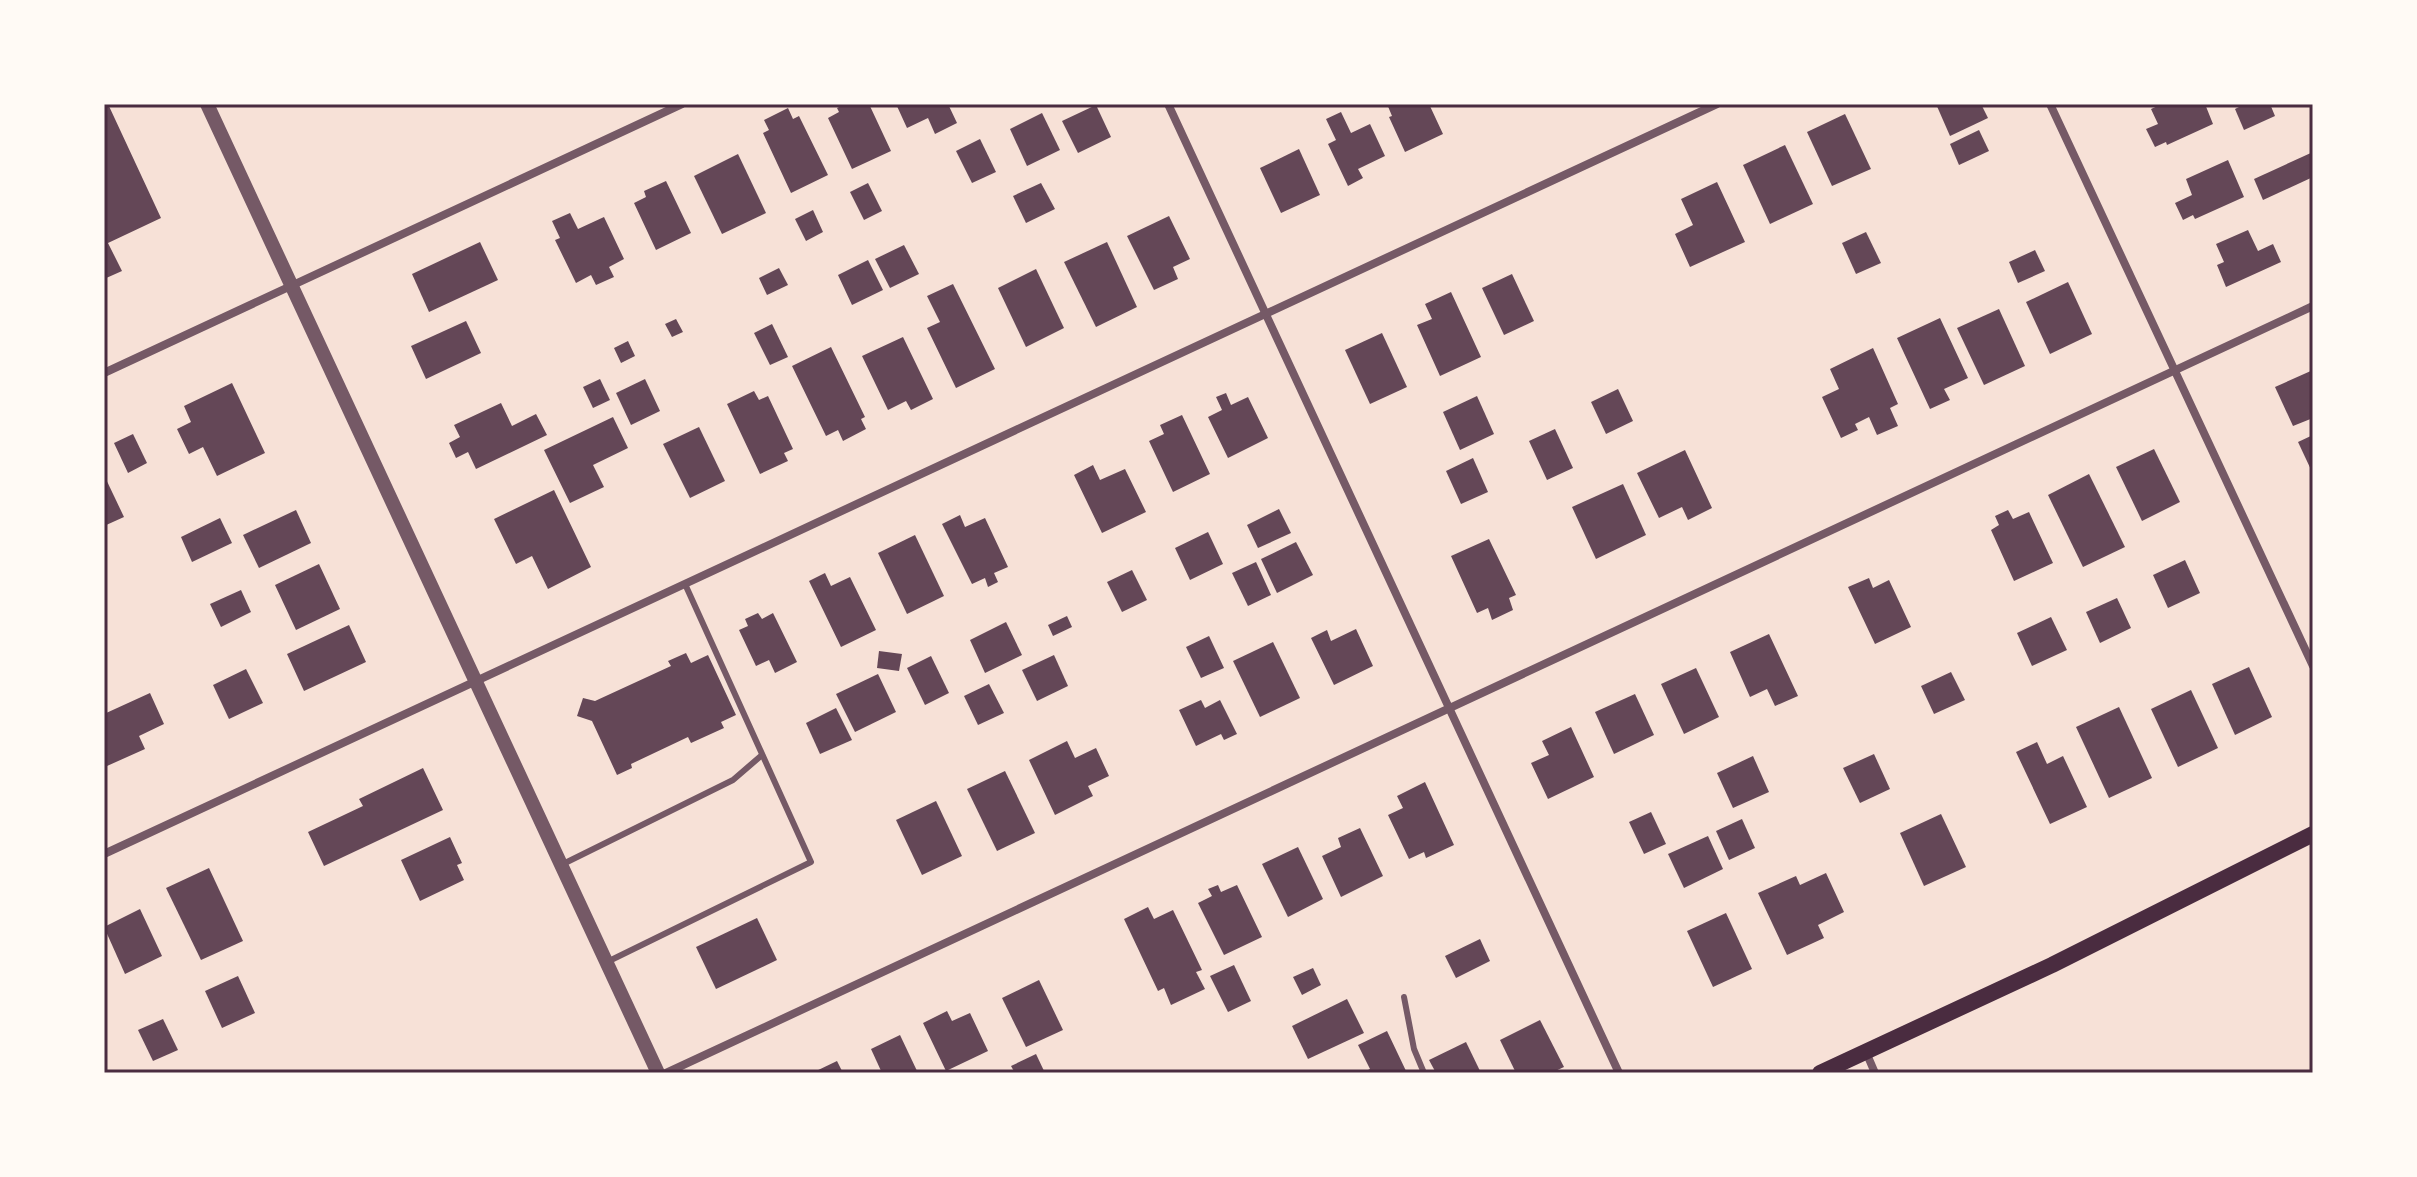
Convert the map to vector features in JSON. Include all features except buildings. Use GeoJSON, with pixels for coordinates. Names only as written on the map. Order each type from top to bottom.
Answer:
{"type":"FeatureCollection","features":[{"type":"Feature","properties":{"kind":"main road"},"geometry":{"type":"LineString","coordinates":[[1820,1073],[2052,965],[2313,834]]}},
{"type":"Feature","properties":{"kind":"street"},"geometry":{"type":"LineString","coordinates":[[207,104],[658,1073]]}},
{"type":"Feature","properties":{"kind":"street"},"geometry":{"type":"LineString","coordinates":[[104,373],[682,104]]}},
{"type":"Feature","properties":{"kind":"street"},"geometry":{"type":"LineString","coordinates":[[1168,104],[1619,1073]]}},
{"type":"Feature","properties":{"kind":"street"},"geometry":{"type":"LineString","coordinates":[[104,854],[1717,104]]}},
{"type":"Feature","properties":{"kind":"street"},"geometry":{"type":"LineString","coordinates":[[2050,104],[2313,666]]}},
{"type":"Feature","properties":{"kind":"street"},"geometry":{"type":"LineString","coordinates":[[666,1073],[2175,373],[2313,306]]}},
{"type":"Feature","properties":{"kind":"street"},"geometry":{"type":"LineString","coordinates":[[1866,1052],[1875,1073]]}},
{"type":"Feature","properties":{"kind":"lane"},"geometry":{"type":"LineString","coordinates":[[607,962],[811,862],[685,584]]}},
{"type":"Feature","properties":{"kind":"lane"},"geometry":{"type":"LineString","coordinates":[[562,865],[733,780],[762,755]]}},
{"type":"Feature","properties":{"kind":"lane"},"geometry":{"type":"LineString","coordinates":[[1404,997],[1414,1049],[1424,1073]]}}]}
